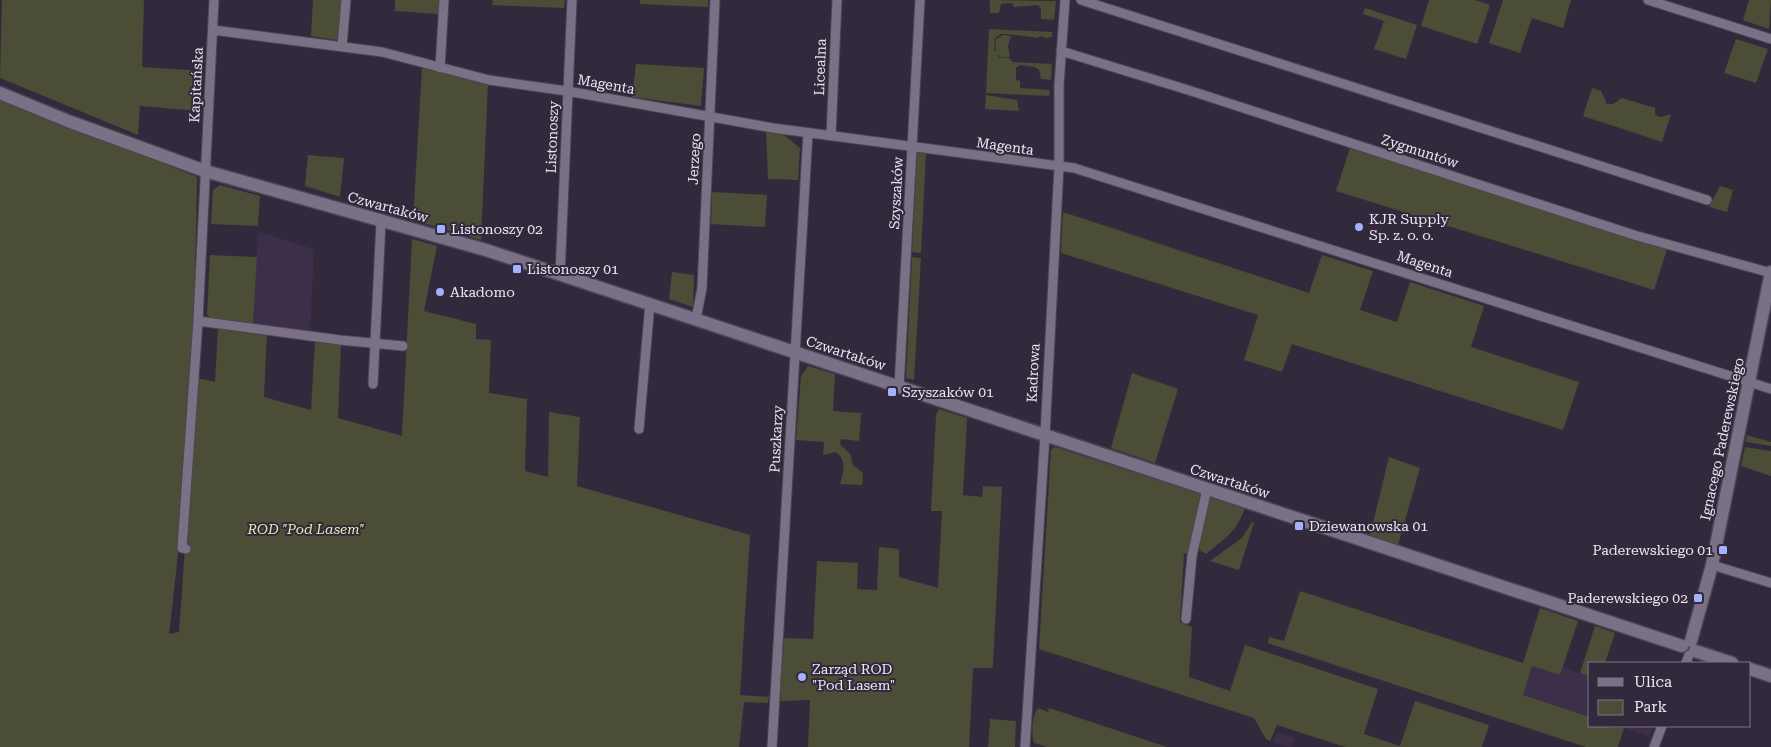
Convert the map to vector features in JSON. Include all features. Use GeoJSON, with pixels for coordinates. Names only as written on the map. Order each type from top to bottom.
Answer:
{"type":"FeatureCollection","features":[{"type":"Feature","properties":{"kind":"street","name":"Kapitańska"},"geometry":{"type":"LineString","coordinates":[[186,549],[182,548],[193,413],[214,0]]}},
{"type":"Feature","properties":{"kind":"street"},"geometry":{"type":"LineString","coordinates":[[342,46],[346,0]]}},
{"type":"Feature","properties":{"kind":"street"},"geometry":{"type":"LineString","coordinates":[[440,68],[444,0]]}},
{"type":"Feature","properties":{"kind":"street","name":"Listonoszy"},"geometry":{"type":"LineString","coordinates":[[560,274],[572,0]]}},
{"type":"Feature","properties":{"kind":"street","name":"Jerzego"},"geometry":{"type":"LineString","coordinates":[[696,319],[702,288],[715,0]]}},
{"type":"Feature","properties":{"kind":"street","name":"Licealna"},"geometry":{"type":"LineString","coordinates":[[831,136],[837,0]]}},
{"type":"Feature","properties":{"kind":"street","name":"Szyszaków"},"geometry":{"type":"LineString","coordinates":[[899,387],[920,0]]}},
{"type":"Feature","properties":{"kind":"street","name":"Kadrowa"},"geometry":{"type":"LineString","coordinates":[[1025,747],[1045,435],[1044,422],[1059,166],[1061,51],[1065,0]]}},
{"type":"Feature","properties":{"kind":"street"},"geometry":{"type":"LineString","coordinates":[[1081,0],[1707,200]]}},
{"type":"Feature","properties":{"kind":"street"},"geometry":{"type":"LineString","coordinates":[[1648,0],[1771,38]]}},
{"type":"Feature","properties":{"kind":"street","name":"Magenta"},"geometry":{"type":"LineString","coordinates":[[213,30],[382,52],[489,80],[567,91],[808,133],[1074,168],[1771,389]]}},
{"type":"Feature","properties":{"kind":"street","name":"Zygmuntów"},"geometry":{"type":"LineString","coordinates":[[1061,51],[1188,90],[1634,235],[1771,273]]}},
{"type":"Feature","properties":{"kind":"street","name":"Czwartaków"},"geometry":{"type":"LineString","coordinates":[[0,93],[68,121],[205,171],[486,250],[650,303],[1688,651],[1728,662]]}},
{"type":"Feature","properties":{"kind":"street","name":"Puszkarzy"},"geometry":{"type":"LineString","coordinates":[[772,747],[808,133]]}},
{"type":"Feature","properties":{"kind":"street"},"geometry":{"type":"LineString","coordinates":[[373,384],[382,222]]}},
{"type":"Feature","properties":{"kind":"street","name":"Ignacego Paderewskiego"},"geometry":{"type":"LineString","coordinates":[[1688,651],[1712,565],[1771,273]]}},
{"type":"Feature","properties":{"kind":"street"},"geometry":{"type":"LineString","coordinates":[[639,429],[650,303]]}},
{"type":"Feature","properties":{"kind":"street"},"geometry":{"type":"LineString","coordinates":[[198,321],[403,346]]}},
{"type":"Feature","properties":{"kind":"street"},"geometry":{"type":"LineString","coordinates":[[1186,619],[1192,556],[1206,489]]}},
{"type":"Feature","properties":{"kind":"street"},"geometry":{"type":"LineString","coordinates":[[1712,565],[1771,584]]}},
{"type":"Feature","properties":{"kind":"street"},"geometry":{"type":"LineString","coordinates":[[1751,669],[1771,676]]}},
{"type":"Feature","properties":{"kind":"street"},"geometry":{"type":"LineString","coordinates":[[1654,747],[1662,727]]}},
{"type":"Feature","properties":{"kind":"shaded area"},"geometry":{"type":"Polygon","coordinates":[[[258,232],[314,249],[310,334],[253,325],[258,232]]]}},
{"type":"Feature","properties":{"kind":"shaded area"},"geometry":{"type":"Polygon","coordinates":[[[1532,666],[1560,675],[1563,667],[1588,676],[1588,716],[1523,695],[1532,666]]]}},
{"type":"Feature","properties":{"kind":"shaded area"},"geometry":{"type":"Polygon","coordinates":[[[1620,727],[1653,727],[1649,736],[1620,727]]]}},
{"type":"Feature","properties":{"kind":"shaded area"},"geometry":{"type":"Polygon","coordinates":[[[1277,732],[1296,738],[1291,747],[1273,742],[1277,732]]]}},
{"type":"Feature","properties":{"kind":"green space"},"geometry":{"type":"Polygon","coordinates":[[[2,0],[144,0],[142,67],[203,71],[200,111],[140,106],[138,135],[0,78],[2,0]]]}},
{"type":"Feature","properties":{"kind":"green space"},"geometry":{"type":"Polygon","coordinates":[[[313,0],[341,0],[340,39],[311,36],[313,0]]]}},
{"type":"Feature","properties":{"kind":"green space"},"geometry":{"type":"Polygon","coordinates":[[[395,0],[439,0],[438,14],[395,11],[395,0]]]}},
{"type":"Feature","properties":{"kind":"green space"},"geometry":{"type":"Polygon","coordinates":[[[493,0],[565,0],[564,8],[492,5],[493,0]]]}},
{"type":"Feature","properties":{"kind":"green space"},"geometry":{"type":"Polygon","coordinates":[[[640,0],[708,0],[708,7],[640,4],[640,0]]]}},
{"type":"Feature","properties":{"kind":"green space"},"geometry":{"type":"Polygon","coordinates":[[[990,0],[1056,1],[1054,20],[1041,19],[1041,9],[1038,5],[1014,7],[1012,3],[1001,4],[999,13],[990,13],[990,0]]]}},
{"type":"Feature","properties":{"kind":"green space"},"geometry":{"type":"Polygon","coordinates":[[[1429,0],[1475,0],[1490,5],[1477,44],[1421,26],[1429,0]]]}},
{"type":"Feature","properties":{"kind":"green space"},"geometry":{"type":"Polygon","coordinates":[[[1503,0],[1571,0],[1563,28],[1532,18],[1520,53],[1489,43],[1503,0]]]}},
{"type":"Feature","properties":{"kind":"green space"},"geometry":{"type":"Polygon","coordinates":[[[1749,0],[1771,0],[1769,29],[1743,20],[1749,0]]]}},
{"type":"Feature","properties":{"kind":"green space"},"geometry":{"type":"Polygon","coordinates":[[[1365,8],[1417,25],[1406,59],[1374,49],[1384,21],[1363,14],[1365,8]]]}},
{"type":"Feature","properties":{"kind":"green space"},"geometry":{"type":"Polygon","coordinates":[[[989,29],[1052,32],[1052,37],[1046,38],[1041,36],[1036,38],[1001,34],[995,38],[994,51],[999,57],[1009,58],[1013,62],[1052,64],[1051,80],[1041,79],[1039,70],[1035,67],[1020,65],[1016,68],[1016,80],[1020,81],[1020,88],[1050,90],[1049,96],[986,93],[989,29]]]}},
{"type":"Feature","properties":{"kind":"green space"},"geometry":{"type":"Polygon","coordinates":[[[1003,35],[1011,36],[1008,46],[1010,57],[1001,57],[995,53],[996,39],[1003,35]]]}},
{"type":"Feature","properties":{"kind":"green space"},"geometry":{"type":"Polygon","coordinates":[[[1736,39],[1768,49],[1756,83],[1724,73],[1736,39]]]}},
{"type":"Feature","properties":{"kind":"green space"},"geometry":{"type":"Polygon","coordinates":[[[636,64],[704,68],[701,106],[632,97],[636,64]]]}},
{"type":"Feature","properties":{"kind":"green space"},"geometry":{"type":"Polygon","coordinates":[[[422,68],[488,83],[481,240],[413,220],[422,68]]]}},
{"type":"Feature","properties":{"kind":"green space"},"geometry":{"type":"Polygon","coordinates":[[[1592,88],[1601,91],[1607,104],[1613,104],[1622,98],[1655,108],[1655,115],[1661,117],[1671,114],[1662,142],[1583,116],[1592,88]]]}},
{"type":"Feature","properties":{"kind":"green space"},"geometry":{"type":"Polygon","coordinates":[[[986,95],[1017,100],[1019,111],[985,109],[986,95]]]}},
{"type":"Feature","properties":{"kind":"green space","name":"ROD \"Pod Lasem\""},"geometry":{"type":"Polygon","coordinates":[[[0,98],[197,177],[186,463],[169,634],[179,632],[197,378],[215,382],[218,327],[267,333],[264,397],[311,410],[315,339],[341,343],[338,418],[402,436],[412,239],[437,246],[424,311],[476,324],[476,339],[491,340],[489,393],[527,399],[525,471],[548,477],[549,412],[580,417],[577,486],[750,535],[740,695],[769,697],[768,703],[744,702],[739,747],[0,747],[0,98]]]}},
{"type":"Feature","properties":{"kind":"green space"},"geometry":{"type":"Polygon","coordinates":[[[766,132],[783,134],[800,148],[798,180],[768,179],[766,132]]]}},
{"type":"Feature","properties":{"kind":"green space"},"geometry":{"type":"Polygon","coordinates":[[[1350,148],[1651,244],[1668,246],[1654,290],[1336,191],[1350,148]]]}},
{"type":"Feature","properties":{"kind":"green space"},"geometry":{"type":"Polygon","coordinates":[[[917,152],[926,154],[921,253],[912,252],[917,152]]]}},
{"type":"Feature","properties":{"kind":"green space"},"geometry":{"type":"Polygon","coordinates":[[[308,155],[344,158],[340,197],[305,186],[308,155]]]}},
{"type":"Feature","properties":{"kind":"green space"},"geometry":{"type":"Polygon","coordinates":[[[220,185],[260,196],[258,226],[211,224],[213,190],[220,185]]]}},
{"type":"Feature","properties":{"kind":"green space"},"geometry":{"type":"Polygon","coordinates":[[[1720,186],[1733,190],[1727,212],[1709,207],[1720,186]]]}},
{"type":"Feature","properties":{"kind":"green space"},"geometry":{"type":"Polygon","coordinates":[[[712,192],[767,195],[765,227],[711,224],[712,192]]]}},
{"type":"Feature","properties":{"kind":"green space"},"geometry":{"type":"Polygon","coordinates":[[[1063,212],[1309,293],[1322,255],[1373,271],[1360,310],[1397,322],[1410,282],[1484,306],[1471,347],[1579,382],[1563,430],[1292,344],[1282,372],[1244,360],[1258,315],[1061,253],[1063,212]]]}},
{"type":"Feature","properties":{"kind":"green space"},"geometry":{"type":"Polygon","coordinates":[[[210,255],[257,257],[253,325],[212,320],[207,314],[210,255]]]}},
{"type":"Feature","properties":{"kind":"green space"},"geometry":{"type":"Polygon","coordinates":[[[912,257],[921,258],[914,380],[906,378],[912,257]]]}},
{"type":"Feature","properties":{"kind":"green space"},"geometry":{"type":"Polygon","coordinates":[[[672,272],[694,275],[693,307],[669,299],[672,272]]]}},
{"type":"Feature","properties":{"kind":"green space"},"geometry":{"type":"Polygon","coordinates":[[[808,366],[835,374],[833,411],[861,413],[859,441],[841,439],[840,444],[850,454],[853,465],[863,473],[862,485],[840,484],[843,475],[843,462],[835,452],[823,455],[824,442],[796,440],[801,376],[808,366]]]}},
{"type":"Feature","properties":{"kind":"green space"},"geometry":{"type":"Polygon","coordinates":[[[1132,373],[1178,389],[1155,463],[1111,448],[1132,373]]]}},
{"type":"Feature","properties":{"kind":"green space"},"geometry":{"type":"Polygon","coordinates":[[[939,409],[967,418],[963,495],[982,497],[983,486],[1002,487],[993,665],[992,668],[973,668],[969,747],[808,747],[810,700],[780,701],[784,638],[813,639],[817,561],[858,563],[857,589],[877,590],[879,547],[899,549],[899,577],[938,588],[942,511],[931,511],[936,415],[939,409]]]}},
{"type":"Feature","properties":{"kind":"green space"},"geometry":{"type":"Polygon","coordinates":[[[1747,435],[1771,442],[1771,446],[1746,442],[1747,435]]]}},
{"type":"Feature","properties":{"kind":"green space"},"geometry":{"type":"Polygon","coordinates":[[[1055,447],[1201,494],[1193,547],[1190,554],[1184,553],[1180,622],[1192,627],[1189,677],[1230,691],[1245,645],[1378,689],[1364,734],[1400,746],[1415,701],[1489,725],[1482,747],[1345,747],[1277,725],[1270,741],[1266,739],[1254,718],[1039,649],[1051,450],[1055,447]]]}},
{"type":"Feature","properties":{"kind":"green space"},"geometry":{"type":"Polygon","coordinates":[[[1745,447],[1771,451],[1771,476],[1741,466],[1745,447]]]}},
{"type":"Feature","properties":{"kind":"green space"},"geometry":{"type":"Polygon","coordinates":[[[1389,457],[1420,468],[1398,545],[1370,535],[1389,457]]]}},
{"type":"Feature","properties":{"kind":"green space"},"geometry":{"type":"Polygon","coordinates":[[[1208,497],[1245,508],[1234,529],[1206,554],[1199,550],[1208,497]]]}},
{"type":"Feature","properties":{"kind":"green space"},"geometry":{"type":"Polygon","coordinates":[[[1252,522],[1254,523],[1239,570],[1210,561],[1242,538],[1252,522]]]}},
{"type":"Feature","properties":{"kind":"green space"},"geometry":{"type":"Polygon","coordinates":[[[1300,591],[1523,663],[1540,608],[1578,621],[1560,675],[1532,666],[1523,695],[1588,716],[1588,727],[1624,728],[1618,747],[1586,747],[1268,643],[1269,637],[1284,641],[1300,591]]]}},
{"type":"Feature","properties":{"kind":"green space"},"geometry":{"type":"Polygon","coordinates":[[[1595,626],[1615,633],[1605,662],[1588,662],[1588,676],[1580,673],[1595,626]]]}},
{"type":"Feature","properties":{"kind":"green space"},"geometry":{"type":"Polygon","coordinates":[[[1038,708],[1048,712],[1049,708],[1167,747],[1047,747],[1034,743],[1033,739],[1033,720],[1038,708]]]}},
{"type":"Feature","properties":{"kind":"green space"},"geometry":{"type":"Polygon","coordinates":[[[990,719],[1016,721],[1015,747],[988,747],[990,719]]]}},
{"type":"Feature","properties":{"kind":"place","name":"KJR Supply Sp. z. o. o."},"geometry":{"type":"Point","coordinates":[1359,227]}},
{"type":"Feature","properties":{"kind":"place","name":"Listonoszy 02"},"geometry":{"type":"Point","coordinates":[441,229]}},
{"type":"Feature","properties":{"kind":"place","name":"Listonoszy 01"},"geometry":{"type":"Point","coordinates":[517,269]}},
{"type":"Feature","properties":{"kind":"place","name":"Akadomo"},"geometry":{"type":"Point","coordinates":[440,292]}},
{"type":"Feature","properties":{"kind":"place","name":"Szyszaków 01"},"geometry":{"type":"Point","coordinates":[892,392]}},
{"type":"Feature","properties":{"kind":"place","name":"Dziewanowska 01"},"geometry":{"type":"Point","coordinates":[1299,526]}},
{"type":"Feature","properties":{"kind":"place","name":"Paderewskiego 01"},"geometry":{"type":"Point","coordinates":[1723,550]}},
{"type":"Feature","properties":{"kind":"place","name":"Paderewskiego 02"},"geometry":{"type":"Point","coordinates":[1698,598]}},
{"type":"Feature","properties":{"kind":"place","name":"Zarząd ROD \"Pod Lasem\""},"geometry":{"type":"Point","coordinates":[802,677]}}]}
